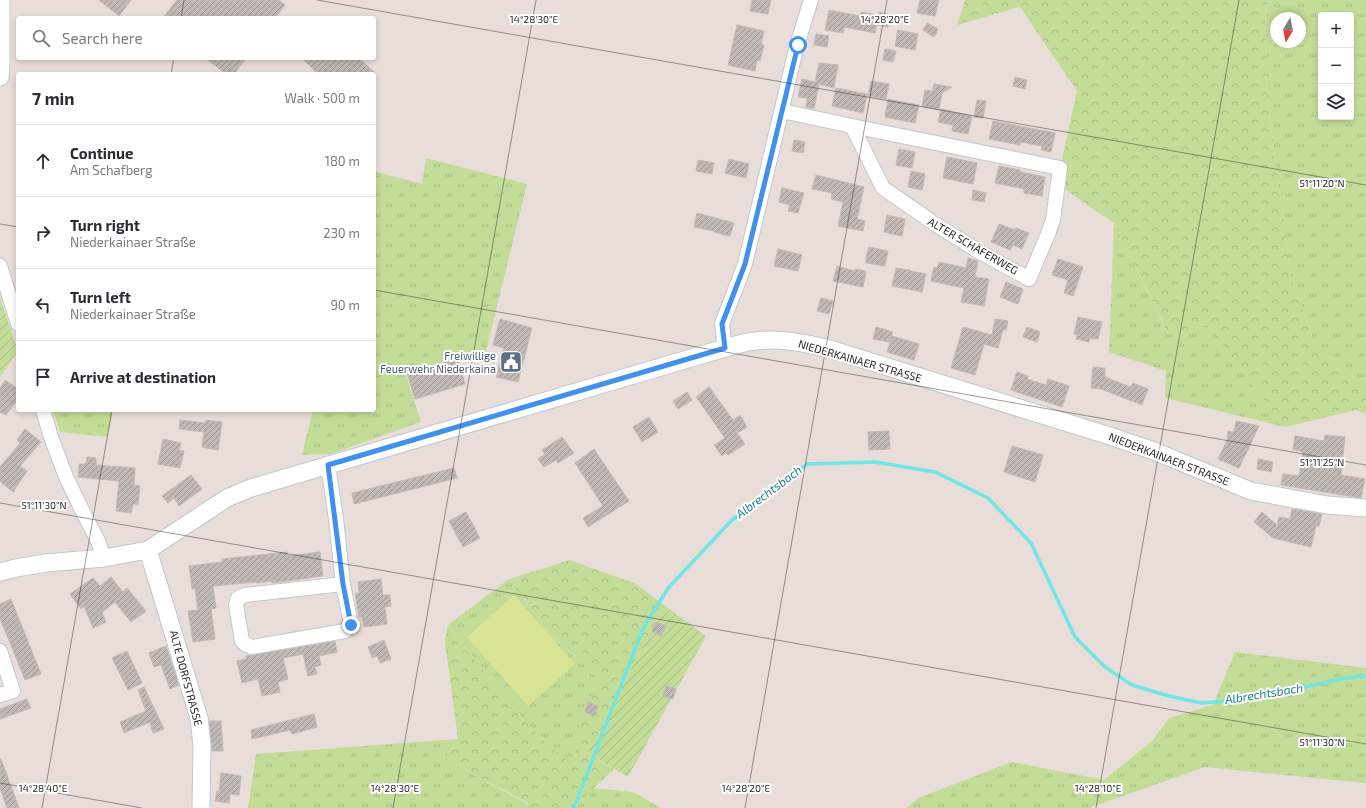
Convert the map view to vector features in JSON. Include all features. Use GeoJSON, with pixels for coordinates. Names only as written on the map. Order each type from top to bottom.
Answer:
{"type":"FeatureCollection","features":[{"type":"Feature","properties":{"kind":"street"},"geometry":{"type":"LineString","coordinates":[[0,77],[1,0]]}},
{"type":"Feature","properties":{"kind":"street"},"geometry":{"type":"LineString","coordinates":[[725,348],[722,324],[745,264],[798,45],[811,0]]}},
{"type":"Feature","properties":{"kind":"street","name":"ALTER SCHÄFERWEG"},"geometry":{"type":"LineString","coordinates":[[782,111],[1060,168],[1053,220],[1029,279],[978,251],[934,224],[883,188],[852,126]]}},
{"type":"Feature","properties":{"kind":"street"},"geometry":{"type":"LineString","coordinates":[[0,266],[16,318]]}},
{"type":"Feature","properties":{"kind":"street","name":"NIEDERKAINAER STRASSE"},"geometry":{"type":"LineString","coordinates":[[0,572],[46,563],[104,558],[148,550],[227,498],[251,488],[725,348],[756,341],[776,340],[799,342],[830,349],[1113,437],[1154,451],[1251,491],[1327,505],[1366,508]]}},
{"type":"Feature","properties":{"kind":"street"},"geometry":{"type":"LineString","coordinates":[[44,412],[66,477],[98,541],[104,558]]}},
{"type":"Feature","properties":{"kind":"street"},"geometry":{"type":"LineString","coordinates":[[328,465],[343,584],[351,625],[345,631],[252,648],[242,641],[236,605],[238,598],[245,595],[343,584]]}},
{"type":"Feature","properties":{"kind":"street","name":"ALTE DORFSTRASSE"},"geometry":{"type":"LineString","coordinates":[[148,550],[199,718],[202,745],[200,808]]}},
{"type":"Feature","properties":{"kind":"street"},"geometry":{"type":"LineString","coordinates":[[0,651],[13,691],[0,696]]}},
{"type":"Feature","properties":{"kind":"green space"},"geometry":{"type":"Polygon","coordinates":[[[965,0],[1268,0],[1265,23],[1267,97],[1291,276],[1316,347],[1366,387],[1366,414],[1356,410],[1285,427],[1207,325],[1169,335],[1114,223],[1057,184],[1077,91],[1020,7],[957,25],[965,0]]]}},
{"type":"Feature","properties":{"kind":"green space"},"geometry":{"type":"Polygon","coordinates":[[[1268,0],[1366,0],[1366,387],[1316,347],[1291,276],[1267,97],[1265,23],[1268,0]]]}},
{"type":"Feature","properties":{"kind":"green space"},"geometry":{"type":"Polygon","coordinates":[[[426,158],[527,184],[486,351],[405,372],[421,422],[331,454],[302,455],[313,412],[376,412],[376,172],[422,184],[426,158]]]}},
{"type":"Feature","properties":{"kind":"green space"},"geometry":{"type":"Polygon","coordinates":[[[1114,223],[1168,334],[1207,325],[1285,427],[1165,398],[1166,371],[1109,352],[1114,223]]]}},
{"type":"Feature","properties":{"kind":"green space"},"geometry":{"type":"Polygon","coordinates":[[[0,298],[16,345],[16,354],[0,377],[0,298]]]}},
{"type":"Feature","properties":{"kind":"green space"},"geometry":{"type":"Polygon","coordinates":[[[54,412],[113,412],[108,437],[60,432],[54,412]]]}},
{"type":"Feature","properties":{"kind":"green space"},"geometry":{"type":"Polygon","coordinates":[[[570,560],[636,584],[664,605],[588,753],[614,769],[573,808],[526,808],[528,803],[445,759],[458,739],[445,642],[448,625],[503,696],[537,734],[574,767],[580,724],[599,680],[543,625],[509,579],[570,560]]]}},
{"type":"Feature","properties":{"kind":"green space"},"geometry":{"type":"Polygon","coordinates":[[[509,579],[543,625],[599,680],[580,724],[574,768],[537,734],[503,696],[448,625],[509,579]]]}},
{"type":"Feature","properties":{"kind":"green space"},"geometry":{"type":"Polygon","coordinates":[[[514,595],[575,664],[528,706],[467,637],[514,595]]]}},
{"type":"Feature","properties":{"kind":"green space"},"geometry":{"type":"Polygon","coordinates":[[[664,605],[706,636],[628,777],[588,753],[664,605]]]}},
{"type":"Feature","properties":{"kind":"green space"},"geometry":{"type":"Polygon","coordinates":[[[1235,652],[1366,668],[1366,783],[1205,767],[1089,808],[907,808],[918,798],[1012,762],[1104,780],[1152,741],[1169,718],[1213,705],[1235,652]]]}},
{"type":"Feature","properties":{"kind":"green space"},"geometry":{"type":"Polygon","coordinates":[[[458,739],[445,759],[528,804],[526,808],[248,808],[256,754],[458,739]]]}},
{"type":"Feature","properties":{"kind":"green space"},"geometry":{"type":"Polygon","coordinates":[[[593,788],[633,792],[661,808],[576,808],[578,803],[593,788]]]}},
{"type":"Feature","properties":{"kind":"building"},"geometry":{"type":"Polygon","coordinates":[[[99,0],[131,0],[119,16],[99,0]]]}},
{"type":"Feature","properties":{"kind":"building"},"geometry":{"type":"Polygon","coordinates":[[[177,0],[279,0],[285,5],[277,16],[165,16],[177,0]]]}},
{"type":"Feature","properties":{"kind":"building"},"geometry":{"type":"Polygon","coordinates":[[[752,0],[771,0],[768,14],[750,11],[752,0]]]}},
{"type":"Feature","properties":{"kind":"building"},"geometry":{"type":"Polygon","coordinates":[[[920,0],[939,0],[935,16],[917,13],[920,0]]]}},
{"type":"Feature","properties":{"kind":"building"},"geometry":{"type":"Polygon","coordinates":[[[829,10],[860,16],[861,12],[879,15],[879,12],[891,15],[888,27],[877,25],[875,33],[844,27],[843,33],[825,30],[829,10]]]}},
{"type":"Feature","properties":{"kind":"building"},"geometry":{"type":"Polygon","coordinates":[[[927,23],[938,29],[934,37],[923,30],[927,23]]]}},
{"type":"Feature","properties":{"kind":"building"},"geometry":{"type":"Polygon","coordinates":[[[737,25],[764,31],[761,44],[764,45],[760,61],[757,60],[755,71],[728,65],[737,25]]]}},
{"type":"Feature","properties":{"kind":"building"},"geometry":{"type":"Polygon","coordinates":[[[898,30],[918,34],[915,50],[895,46],[898,30]]]}},
{"type":"Feature","properties":{"kind":"building"},"geometry":{"type":"Polygon","coordinates":[[[816,34],[829,36],[827,47],[814,45],[816,34]]]}},
{"type":"Feature","properties":{"kind":"building"},"geometry":{"type":"Polygon","coordinates":[[[885,49],[896,51],[893,62],[883,60],[885,49]]]}},
{"type":"Feature","properties":{"kind":"building"},"geometry":{"type":"Polygon","coordinates":[[[208,60],[244,60],[236,72],[223,72],[208,60]]]}},
{"type":"Feature","properties":{"kind":"building"},"geometry":{"type":"Polygon","coordinates":[[[304,60],[361,60],[374,72],[316,72],[304,60]]]}},
{"type":"Feature","properties":{"kind":"building"},"geometry":{"type":"Polygon","coordinates":[[[819,63],[838,65],[834,88],[819,84],[814,109],[806,107],[807,98],[798,97],[802,79],[815,82],[819,63]]]}},
{"type":"Feature","properties":{"kind":"building"},"geometry":{"type":"Polygon","coordinates":[[[1015,77],[1027,80],[1025,89],[1013,86],[1015,77]]]}},
{"type":"Feature","properties":{"kind":"building"},"geometry":{"type":"Polygon","coordinates":[[[871,81],[889,84],[886,99],[868,96],[871,81]]]}},
{"type":"Feature","properties":{"kind":"building"},"geometry":{"type":"Polygon","coordinates":[[[934,84],[952,87],[942,93],[939,110],[922,106],[925,90],[933,91],[934,84]]]}},
{"type":"Feature","properties":{"kind":"building"},"geometry":{"type":"Polygon","coordinates":[[[836,88],[867,94],[863,113],[832,106],[836,88]]]}},
{"type":"Feature","properties":{"kind":"building"},"geometry":{"type":"Polygon","coordinates":[[[888,99],[919,105],[915,123],[885,117],[888,99]]]}},
{"type":"Feature","properties":{"kind":"building"},"geometry":{"type":"Polygon","coordinates":[[[977,100],[986,101],[983,118],[974,117],[977,100]]]}},
{"type":"Feature","properties":{"kind":"building"},"geometry":{"type":"Polygon","coordinates":[[[941,109],[972,116],[968,134],[952,131],[953,125],[938,122],[941,109]]]}},
{"type":"Feature","properties":{"kind":"building"},"geometry":{"type":"Polygon","coordinates":[[[993,121],[1055,133],[1051,152],[1041,150],[1042,146],[1021,142],[1020,145],[989,139],[993,121]]]}},
{"type":"Feature","properties":{"kind":"building"},"geometry":{"type":"Polygon","coordinates":[[[794,140],[805,142],[803,153],[792,151],[794,140]]]}},
{"type":"Feature","properties":{"kind":"building"},"geometry":{"type":"Polygon","coordinates":[[[899,149],[915,152],[912,168],[896,165],[899,149]]]}},
{"type":"Feature","properties":{"kind":"building"},"geometry":{"type":"Polygon","coordinates":[[[947,157],[977,163],[973,184],[943,178],[947,157]]]}},
{"type":"Feature","properties":{"kind":"building"},"geometry":{"type":"Polygon","coordinates":[[[729,159],[749,164],[746,178],[725,173],[729,159]]]}},
{"type":"Feature","properties":{"kind":"building"},"geometry":{"type":"Polygon","coordinates":[[[698,160],[714,163],[712,174],[696,171],[698,160]]]}},
{"type":"Feature","properties":{"kind":"building"},"geometry":{"type":"Polygon","coordinates":[[[999,166],[1045,177],[1042,196],[1024,193],[1024,189],[995,183],[999,166]]]}},
{"type":"Feature","properties":{"kind":"building"},"geometry":{"type":"Polygon","coordinates":[[[911,171],[925,174],[922,190],[908,187],[911,171]]]}},
{"type":"Feature","properties":{"kind":"building"},"geometry":{"type":"Polygon","coordinates":[[[816,175],[864,187],[857,219],[865,221],[863,231],[838,226],[843,202],[831,199],[832,193],[812,189],[816,175]]]}},
{"type":"Feature","properties":{"kind":"building"},"geometry":{"type":"Polygon","coordinates":[[[782,188],[804,193],[798,213],[788,211],[790,205],[779,202],[782,188]]]}},
{"type":"Feature","properties":{"kind":"building"},"geometry":{"type":"Polygon","coordinates":[[[973,190],[986,193],[984,202],[972,200],[973,190]]]}},
{"type":"Feature","properties":{"kind":"building"},"geometry":{"type":"Polygon","coordinates":[[[697,213],[734,223],[730,236],[694,227],[697,213]]]}},
{"type":"Feature","properties":{"kind":"building"},"geometry":{"type":"Polygon","coordinates":[[[887,215],[905,219],[902,236],[884,232],[887,215]]]}},
{"type":"Feature","properties":{"kind":"building"},"geometry":{"type":"Polygon","coordinates":[[[999,224],[1029,233],[1022,249],[1013,245],[1010,250],[991,242],[999,224]]]}},
{"type":"Feature","properties":{"kind":"building"},"geometry":{"type":"Polygon","coordinates":[[[869,247],[888,251],[885,266],[866,263],[869,247]]]}},
{"type":"Feature","properties":{"kind":"building"},"geometry":{"type":"Polygon","coordinates":[[[778,249],[802,255],[798,271],[774,266],[778,249]]]}},
{"type":"Feature","properties":{"kind":"building"},"geometry":{"type":"Polygon","coordinates":[[[968,258],[978,261],[975,277],[989,279],[984,306],[961,302],[964,288],[931,281],[934,267],[937,268],[939,262],[966,268],[968,258]]]}},
{"type":"Feature","properties":{"kind":"building"},"geometry":{"type":"Polygon","coordinates":[[[1058,259],[1083,267],[1073,296],[1064,293],[1068,280],[1052,275],[1058,259]]]}},
{"type":"Feature","properties":{"kind":"building"},"geometry":{"type":"Polygon","coordinates":[[[837,266],[854,271],[855,269],[866,271],[863,287],[833,281],[837,266]]]}},
{"type":"Feature","properties":{"kind":"building"},"geometry":{"type":"Polygon","coordinates":[[[896,268],[926,274],[922,292],[892,286],[896,268]]]}},
{"type":"Feature","properties":{"kind":"building"},"geometry":{"type":"Polygon","coordinates":[[[1006,282],[1023,289],[1018,304],[1000,297],[1006,282]]]}},
{"type":"Feature","properties":{"kind":"building"},"geometry":{"type":"Polygon","coordinates":[[[821,298],[833,301],[829,314],[817,311],[821,298]]]}},
{"type":"Feature","properties":{"kind":"building"},"geometry":{"type":"Polygon","coordinates":[[[1078,317],[1102,322],[1098,339],[1090,338],[1089,342],[1076,339],[1077,335],[1074,334],[1078,317]]]}},
{"type":"Feature","properties":{"kind":"building","name":"Freiwillige Feuerwehr Niederkaina"},"geometry":{"type":"Polygon","coordinates":[[[500,319],[532,328],[518,382],[496,377],[504,348],[493,345],[500,319]]]}},
{"type":"Feature","properties":{"kind":"building"},"geometry":{"type":"Polygon","coordinates":[[[995,319],[1008,321],[1006,330],[1003,330],[998,348],[984,344],[975,375],[951,368],[963,327],[992,335],[995,319]]]}},
{"type":"Feature","properties":{"kind":"building"},"geometry":{"type":"Polygon","coordinates":[[[876,327],[893,332],[889,342],[873,339],[876,327]]]}},
{"type":"Feature","properties":{"kind":"building"},"geometry":{"type":"Polygon","coordinates":[[[1027,327],[1040,332],[1037,342],[1023,337],[1027,327]]]}},
{"type":"Feature","properties":{"kind":"building"},"geometry":{"type":"Polygon","coordinates":[[[892,336],[919,344],[914,360],[887,352],[892,336]]]}},
{"type":"Feature","properties":{"kind":"building"},"geometry":{"type":"Polygon","coordinates":[[[458,359],[465,384],[415,399],[407,373],[458,359]]]}},
{"type":"Feature","properties":{"kind":"building"},"geometry":{"type":"Polygon","coordinates":[[[1093,367],[1105,368],[1105,377],[1131,387],[1133,383],[1148,389],[1142,405],[1101,389],[1091,388],[1093,367]]]}},
{"type":"Feature","properties":{"kind":"building"},"geometry":{"type":"Polygon","coordinates":[[[1017,372],[1028,376],[1027,379],[1046,385],[1048,379],[1069,386],[1062,407],[1011,390],[1017,372]]]}},
{"type":"Feature","properties":{"kind":"building"},"geometry":{"type":"Polygon","coordinates":[[[5,380],[16,388],[16,402],[6,415],[0,412],[0,388],[5,380]]]}},
{"type":"Feature","properties":{"kind":"building"},"geometry":{"type":"Polygon","coordinates":[[[709,387],[733,420],[740,415],[747,427],[737,433],[745,444],[728,455],[726,453],[722,456],[714,445],[725,438],[696,397],[709,387]]]}},
{"type":"Feature","properties":{"kind":"building"},"geometry":{"type":"Polygon","coordinates":[[[687,392],[692,400],[678,409],[673,401],[687,392]]]}},
{"type":"Feature","properties":{"kind":"building"},"geometry":{"type":"Polygon","coordinates":[[[649,417],[658,432],[642,442],[633,427],[649,417]]]}},
{"type":"Feature","properties":{"kind":"building"},"geometry":{"type":"Polygon","coordinates":[[[180,420],[205,423],[206,420],[222,422],[218,450],[202,447],[204,432],[179,429],[180,420]]]}},
{"type":"Feature","properties":{"kind":"building"},"geometry":{"type":"Polygon","coordinates":[[[1236,421],[1259,426],[1239,468],[1218,459],[1227,441],[1228,431],[1234,432],[1236,421]]]}},
{"type":"Feature","properties":{"kind":"building"},"geometry":{"type":"Polygon","coordinates":[[[25,429],[41,442],[20,466],[27,471],[13,492],[0,481],[0,467],[20,443],[17,440],[25,429]]]}},
{"type":"Feature","properties":{"kind":"building"},"geometry":{"type":"Polygon","coordinates":[[[889,431],[890,449],[869,450],[868,432],[889,431]]]}},
{"type":"Feature","properties":{"kind":"building"},"geometry":{"type":"Polygon","coordinates":[[[1325,435],[1345,437],[1341,475],[1365,479],[1361,498],[1281,485],[1283,474],[1299,476],[1303,452],[1293,449],[1295,436],[1324,441],[1325,435]]]}},
{"type":"Feature","properties":{"kind":"building"},"geometry":{"type":"Polygon","coordinates":[[[562,437],[574,453],[558,463],[556,460],[544,467],[538,459],[545,454],[542,450],[562,437]]]}},
{"type":"Feature","properties":{"kind":"building"},"geometry":{"type":"Polygon","coordinates":[[[163,439],[181,443],[179,450],[184,451],[180,468],[158,464],[163,439]]]}},
{"type":"Feature","properties":{"kind":"building"},"geometry":{"type":"Polygon","coordinates":[[[1012,446],[1043,455],[1035,482],[1004,472],[1012,446]]]}},
{"type":"Feature","properties":{"kind":"building"},"geometry":{"type":"Polygon","coordinates":[[[594,449],[629,501],[588,527],[583,518],[603,506],[575,463],[594,449]]]}},
{"type":"Feature","properties":{"kind":"building"},"geometry":{"type":"Polygon","coordinates":[[[87,457],[96,458],[96,465],[135,468],[134,485],[140,486],[138,504],[133,504],[131,513],[116,511],[119,481],[78,477],[79,464],[86,464],[87,457]]]}},
{"type":"Feature","properties":{"kind":"building"},"geometry":{"type":"Polygon","coordinates":[[[1258,459],[1273,462],[1271,472],[1257,469],[1258,459]]]}},
{"type":"Feature","properties":{"kind":"building"},"geometry":{"type":"Polygon","coordinates":[[[454,468],[457,478],[354,504],[352,493],[454,468]]]}},
{"type":"Feature","properties":{"kind":"building"},"geometry":{"type":"Polygon","coordinates":[[[191,475],[202,489],[179,506],[174,498],[168,503],[162,496],[191,475]]]}},
{"type":"Feature","properties":{"kind":"building"},"geometry":{"type":"Polygon","coordinates":[[[1292,509],[1322,514],[1319,526],[1316,526],[1311,547],[1273,538],[1254,522],[1262,512],[1277,525],[1279,517],[1290,519],[1292,509]]]}},
{"type":"Feature","properties":{"kind":"building"},"geometry":{"type":"Polygon","coordinates":[[[466,512],[480,538],[463,547],[449,521],[466,512]]]}},
{"type":"Feature","properties":{"kind":"building"},"geometry":{"type":"Polygon","coordinates":[[[287,552],[288,556],[320,552],[323,576],[272,583],[272,581],[213,586],[216,608],[211,609],[215,639],[193,642],[188,611],[198,610],[195,588],[192,589],[189,566],[222,562],[222,559],[287,552]]]}},
{"type":"Feature","properties":{"kind":"building"},"geometry":{"type":"Polygon","coordinates":[[[111,577],[123,592],[127,588],[146,611],[131,622],[115,602],[102,612],[106,622],[93,628],[84,606],[81,609],[70,594],[93,578],[100,586],[111,577]]]}},
{"type":"Feature","properties":{"kind":"building"},"geometry":{"type":"Polygon","coordinates":[[[381,579],[383,595],[390,595],[391,606],[385,607],[387,624],[364,627],[362,617],[359,617],[355,593],[359,593],[358,582],[381,579]]]}},
{"type":"Feature","properties":{"kind":"building"},"geometry":{"type":"Polygon","coordinates":[[[11,599],[41,674],[25,680],[0,618],[0,604],[11,599]]]}},
{"type":"Feature","properties":{"kind":"building"},"geometry":{"type":"Polygon","coordinates":[[[656,622],[666,626],[661,636],[652,631],[656,622]]]}},
{"type":"Feature","properties":{"kind":"building"},"geometry":{"type":"Polygon","coordinates":[[[384,640],[391,659],[380,663],[377,656],[372,658],[368,647],[384,640]]]}},
{"type":"Feature","properties":{"kind":"building"},"geometry":{"type":"Polygon","coordinates":[[[335,641],[337,652],[319,656],[321,665],[315,667],[317,674],[308,676],[303,654],[283,658],[288,679],[278,682],[280,692],[262,696],[258,679],[242,683],[237,661],[246,659],[246,656],[335,641]]]}},
{"type":"Feature","properties":{"kind":"building"},"geometry":{"type":"Polygon","coordinates":[[[166,646],[179,685],[170,689],[161,665],[154,667],[149,653],[166,646]]]}},
{"type":"Feature","properties":{"kind":"building"},"geometry":{"type":"Polygon","coordinates":[[[127,651],[142,683],[128,690],[112,658],[127,651]]]}},
{"type":"Feature","properties":{"kind":"building"},"geometry":{"type":"Polygon","coordinates":[[[666,686],[676,689],[673,699],[663,696],[666,686]]]}},
{"type":"Feature","properties":{"kind":"building"},"geometry":{"type":"Polygon","coordinates":[[[144,687],[164,729],[153,733],[150,722],[124,733],[120,722],[146,711],[138,690],[144,687]]]}},
{"type":"Feature","properties":{"kind":"building"},"geometry":{"type":"Polygon","coordinates":[[[27,699],[31,708],[0,719],[0,709],[27,699]]]}},
{"type":"Feature","properties":{"kind":"building"},"geometry":{"type":"Polygon","coordinates":[[[588,702],[598,706],[595,716],[585,712],[588,702]]]}},
{"type":"Feature","properties":{"kind":"building"},"geometry":{"type":"Polygon","coordinates":[[[314,714],[317,727],[292,734],[290,730],[252,739],[251,730],[314,714]]]}},
{"type":"Feature","properties":{"kind":"building"},"geometry":{"type":"Polygon","coordinates":[[[209,721],[221,721],[223,751],[212,751],[209,721]]]}},
{"type":"Feature","properties":{"kind":"building"},"geometry":{"type":"Polygon","coordinates":[[[0,759],[19,808],[7,808],[0,788],[0,759]]]}},
{"type":"Feature","properties":{"kind":"building"},"geometry":{"type":"Polygon","coordinates":[[[221,773],[241,776],[239,795],[230,794],[229,803],[215,801],[217,791],[219,791],[221,773]]]}},
{"type":"Feature","properties":{"kind":"waterway","name":"Albrechtsbach"},"geometry":{"type":"LineString","coordinates":[[574,808],[643,628],[669,587],[731,521],[807,464],[875,462],[935,472],[988,498],[1031,543],[1075,637],[1105,667],[1132,685],[1169,696],[1201,703],[1251,699],[1346,678],[1366,676]]}},
{"type":"Feature","properties":{"kind":"place","name":"Freiwillige Feuerwehr Niederkaina"},"geometry":{"type":"Point","coordinates":[511,362]}},
{"type":"Feature","properties":{"kind":"route"},"geometry":{"type":"LineString","coordinates":[[351,625],[343,584],[328,465],[725,348],[722,324],[745,264],[798,45]]}}]}
